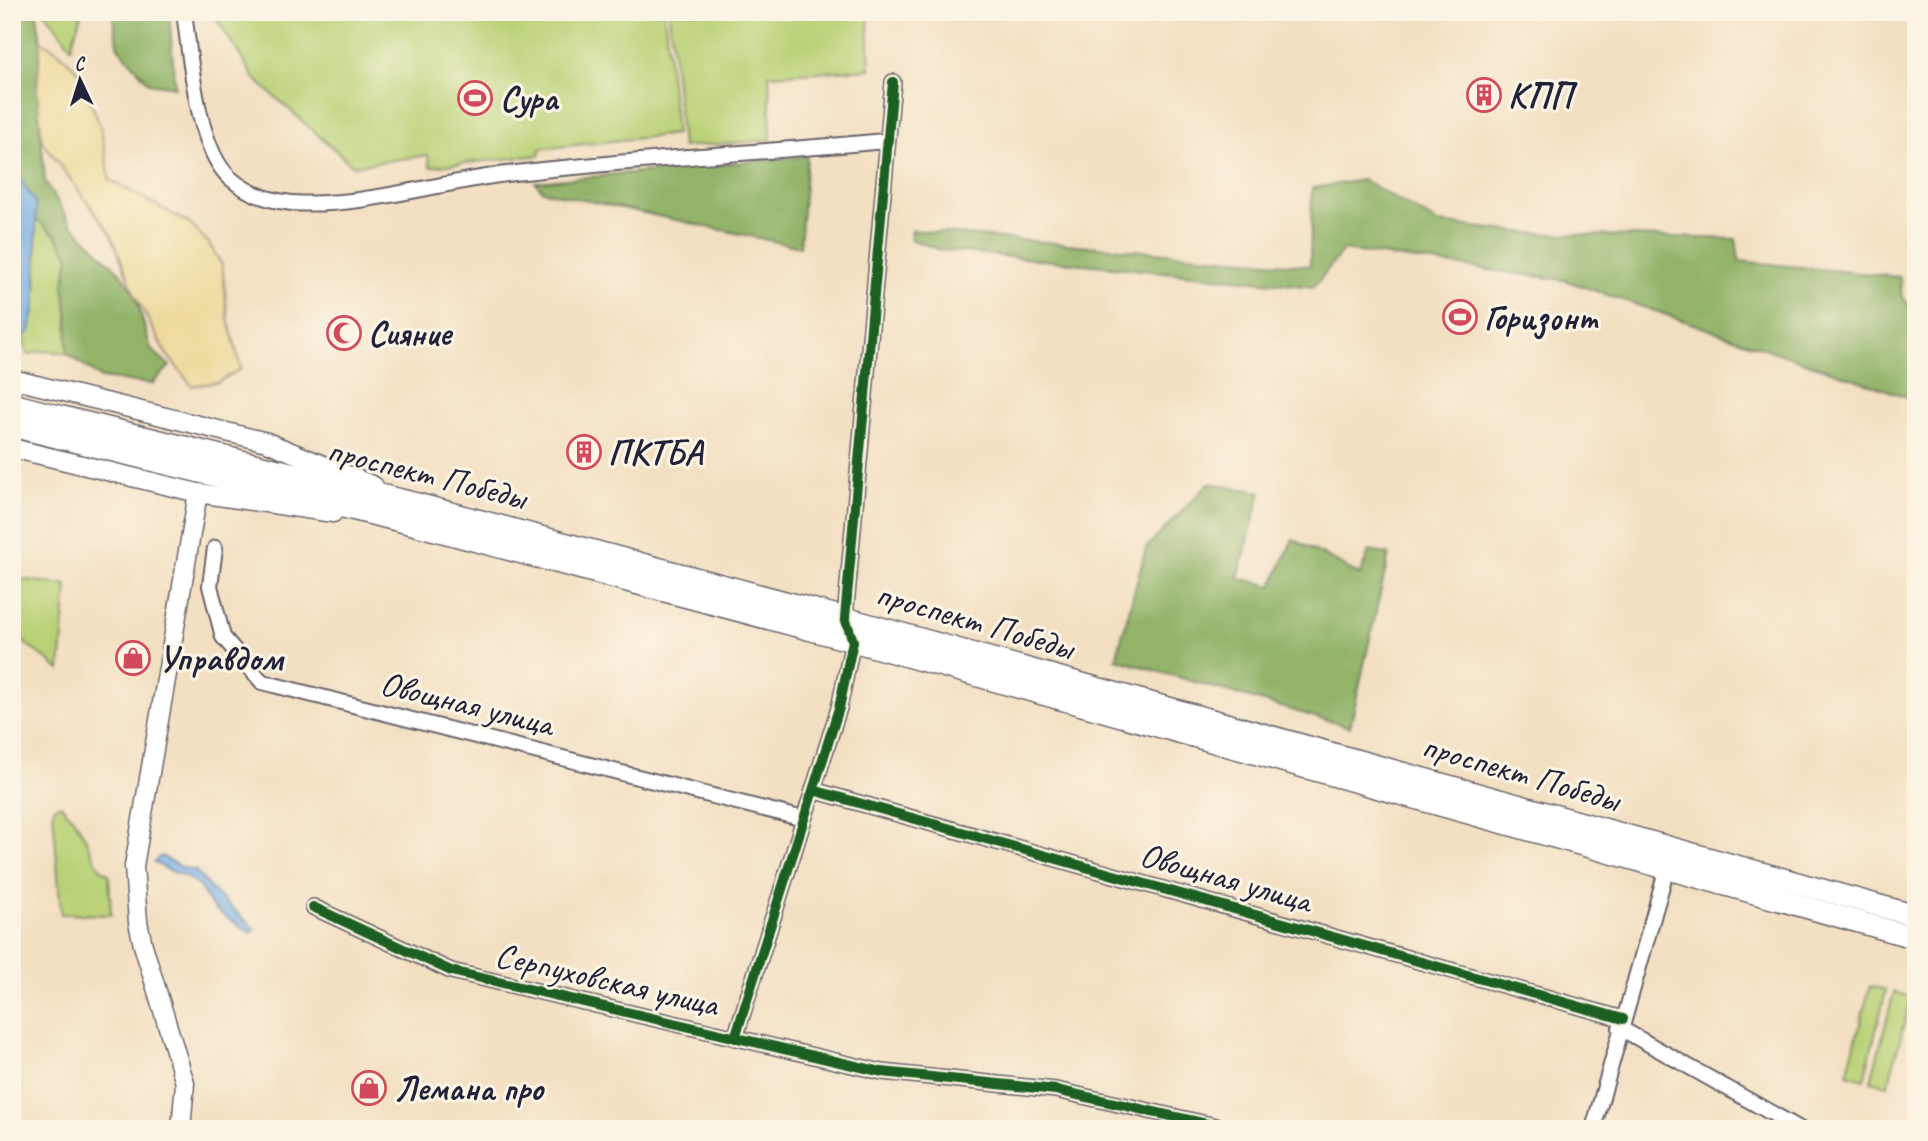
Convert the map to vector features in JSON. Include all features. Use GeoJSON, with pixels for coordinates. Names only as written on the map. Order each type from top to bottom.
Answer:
{"type":"FeatureCollection","features":[{"type":"Feature","properties":{"kind":"main road","name":"проспект Победы"},"geometry":{"type":"LineString","coordinates":[[12,404],[60,427],[845,618],[1916,916]]}},
{"type":"Feature","properties":{"kind":"main road","name":"проспект Победы"},"geometry":{"type":"LineString","coordinates":[[12,426],[60,427]]}},
{"type":"Feature","properties":{"kind":"main road","name":"проспект Победы"},"geometry":{"type":"LineString","coordinates":[[415,514],[853,642],[1916,937]]}},
{"type":"Feature","properties":{"kind":"street"},"geometry":{"type":"LineString","coordinates":[[184,12],[194,83],[210,150],[229,177],[258,196],[291,203],[359,199],[506,174],[886,141]]}},
{"type":"Feature","properties":{"kind":"street"},"geometry":{"type":"LineString","coordinates":[[734,1038],[839,708],[853,642],[845,618],[893,82]]}},
{"type":"Feature","properties":{"kind":"street"},"geometry":{"type":"LineString","coordinates":[[12,379],[267,442],[415,514]]}},
{"type":"Feature","properties":{"kind":"street"},"geometry":{"type":"LineString","coordinates":[[33,453],[49,388]]}},
{"type":"Feature","properties":{"kind":"street"},"geometry":{"type":"LineString","coordinates":[[12,448],[198,493],[415,514]]}},
{"type":"Feature","properties":{"kind":"street"},"geometry":{"type":"LineString","coordinates":[[181,1129],[185,1083],[143,946],[138,922],[134,866],[198,493]]}},
{"type":"Feature","properties":{"kind":"street","name":"Овощная улица"},"geometry":{"type":"LineString","coordinates":[[215,548],[210,586],[223,637],[262,682],[804,819]]}},
{"type":"Feature","properties":{"kind":"street","name":"Овощная улица"},"geometry":{"type":"LineString","coordinates":[[813,790],[1621,1023],[1800,1129]]}},
{"type":"Feature","properties":{"kind":"street"},"geometry":{"type":"LineString","coordinates":[[1593,1129],[1667,868]]}},
{"type":"Feature","properties":{"kind":"street","name":"Серпуховская улица"},"geometry":{"type":"LineString","coordinates":[[313,907],[452,971],[882,1072],[1056,1090],[1229,1129]]}},
{"type":"Feature","properties":{"kind":"green space"},"geometry":{"type":"Polygon","coordinates":[[[12,12],[36,12],[37,15],[41,41],[37,90],[45,181],[71,224],[122,275],[135,295],[151,349],[170,366],[152,384],[101,378],[67,353],[68,318],[64,285],[69,256],[56,236],[36,219],[36,203],[12,160],[12,12]]]}},
{"type":"Feature","properties":{"kind":"green space"},"geometry":{"type":"Polygon","coordinates":[[[45,12],[82,12],[71,47],[45,12]]]}},
{"type":"Feature","properties":{"kind":"green space"},"geometry":{"type":"Polygon","coordinates":[[[112,12],[169,12],[175,87],[149,83],[118,47],[112,12]]]}},
{"type":"Feature","properties":{"kind":"green space","name":"Сура"},"geometry":{"type":"Polygon","coordinates":[[[216,12],[664,12],[676,134],[540,149],[540,155],[430,167],[428,155],[353,166],[255,79],[216,18],[216,12]]]}},
{"type":"Feature","properties":{"kind":"green space"},"geometry":{"type":"Polygon","coordinates":[[[669,12],[868,12],[870,69],[769,75],[771,140],[682,147],[669,12]]]}},
{"type":"Feature","properties":{"kind":"green space"},"geometry":{"type":"Polygon","coordinates":[[[807,156],[800,247],[543,191],[535,182],[807,156]]]}},
{"type":"Feature","properties":{"kind":"green space"},"geometry":{"type":"Polygon","coordinates":[[[1363,180],[1438,223],[1528,233],[1736,239],[1739,261],[1900,277],[1902,297],[1916,314],[1916,400],[1564,280],[1343,250],[1314,287],[941,250],[910,239],[912,230],[1310,266],[1312,188],[1363,180]]]}},
{"type":"Feature","properties":{"kind":"green space"},"geometry":{"type":"Polygon","coordinates":[[[36,219],[56,236],[69,256],[64,285],[68,318],[67,353],[42,351],[27,355],[24,337],[30,328],[36,298],[36,219]]]}},
{"type":"Feature","properties":{"kind":"green space"},"geometry":{"type":"Polygon","coordinates":[[[1209,483],[1261,492],[1238,578],[1272,586],[1293,539],[1360,575],[1369,551],[1389,554],[1350,727],[1116,659],[1146,548],[1209,483]]]}},
{"type":"Feature","properties":{"kind":"green space"},"geometry":{"type":"Polygon","coordinates":[[[12,578],[67,585],[60,670],[12,633],[12,578]]]}},
{"type":"Feature","properties":{"kind":"green space"},"geometry":{"type":"Polygon","coordinates":[[[61,805],[80,828],[99,866],[109,874],[111,915],[61,914],[53,811],[56,806],[61,805]]]}},
{"type":"Feature","properties":{"kind":"green space"},"geometry":{"type":"Polygon","coordinates":[[[1870,986],[1886,990],[1864,1079],[1847,1074],[1870,986]]]}},
{"type":"Feature","properties":{"kind":"green space"},"geometry":{"type":"Polygon","coordinates":[[[1894,992],[1911,997],[1888,1085],[1871,1081],[1894,992]]]}},
{"type":"Feature","properties":{"kind":"sand"},"geometry":{"type":"Polygon","coordinates":[[[41,41],[59,52],[80,73],[101,129],[110,180],[189,223],[208,242],[222,265],[228,318],[241,369],[218,382],[192,386],[165,352],[135,295],[111,234],[42,141],[37,90],[41,41]]]}},
{"type":"Feature","properties":{"kind":"water"},"geometry":{"type":"Polygon","coordinates":[[[12,156],[23,184],[36,203],[36,299],[30,331],[12,348],[12,156]]]}},
{"type":"Feature","properties":{"kind":"water"},"geometry":{"type":"Polygon","coordinates":[[[161,856],[181,867],[196,871],[210,888],[255,929],[251,933],[223,915],[213,908],[194,882],[154,862],[161,856]]]}},
{"type":"Feature","properties":{"kind":"waterway"},"geometry":{"type":"LineString","coordinates":[[19,363],[21,337]]}},
{"type":"Feature","properties":{"kind":"cycle path"},"geometry":{"type":"LineString","coordinates":[[735,1038],[839,708],[853,641],[845,618],[893,82]]}},
{"type":"Feature","properties":{"kind":"cycle path"},"geometry":{"type":"LineString","coordinates":[[813,790],[1623,1019]]}},
{"type":"Feature","properties":{"kind":"cycle path"},"geometry":{"type":"LineString","coordinates":[[313,907],[451,971],[882,1072],[1056,1090],[1229,1129]]}},
{"type":"Feature","properties":{"kind":"place","name":"КПП"},"geometry":{"type":"Point","coordinates":[1484,95]}},
{"type":"Feature","properties":{"kind":"place","name":"Сура"},"geometry":{"type":"Point","coordinates":[475,98]}},
{"type":"Feature","properties":{"kind":"place","name":"Горизонт"},"geometry":{"type":"Point","coordinates":[1460,317]}},
{"type":"Feature","properties":{"kind":"place","name":"Сияние"},"geometry":{"type":"Point","coordinates":[344,333]}},
{"type":"Feature","properties":{"kind":"place","name":"ПКТБА"},"geometry":{"type":"Point","coordinates":[584,452]}},
{"type":"Feature","properties":{"kind":"place","name":"Управдом"},"geometry":{"type":"Point","coordinates":[133,658]}},
{"type":"Feature","properties":{"kind":"place","name":"Лемана про"},"geometry":{"type":"Point","coordinates":[369,1088]}}]}
